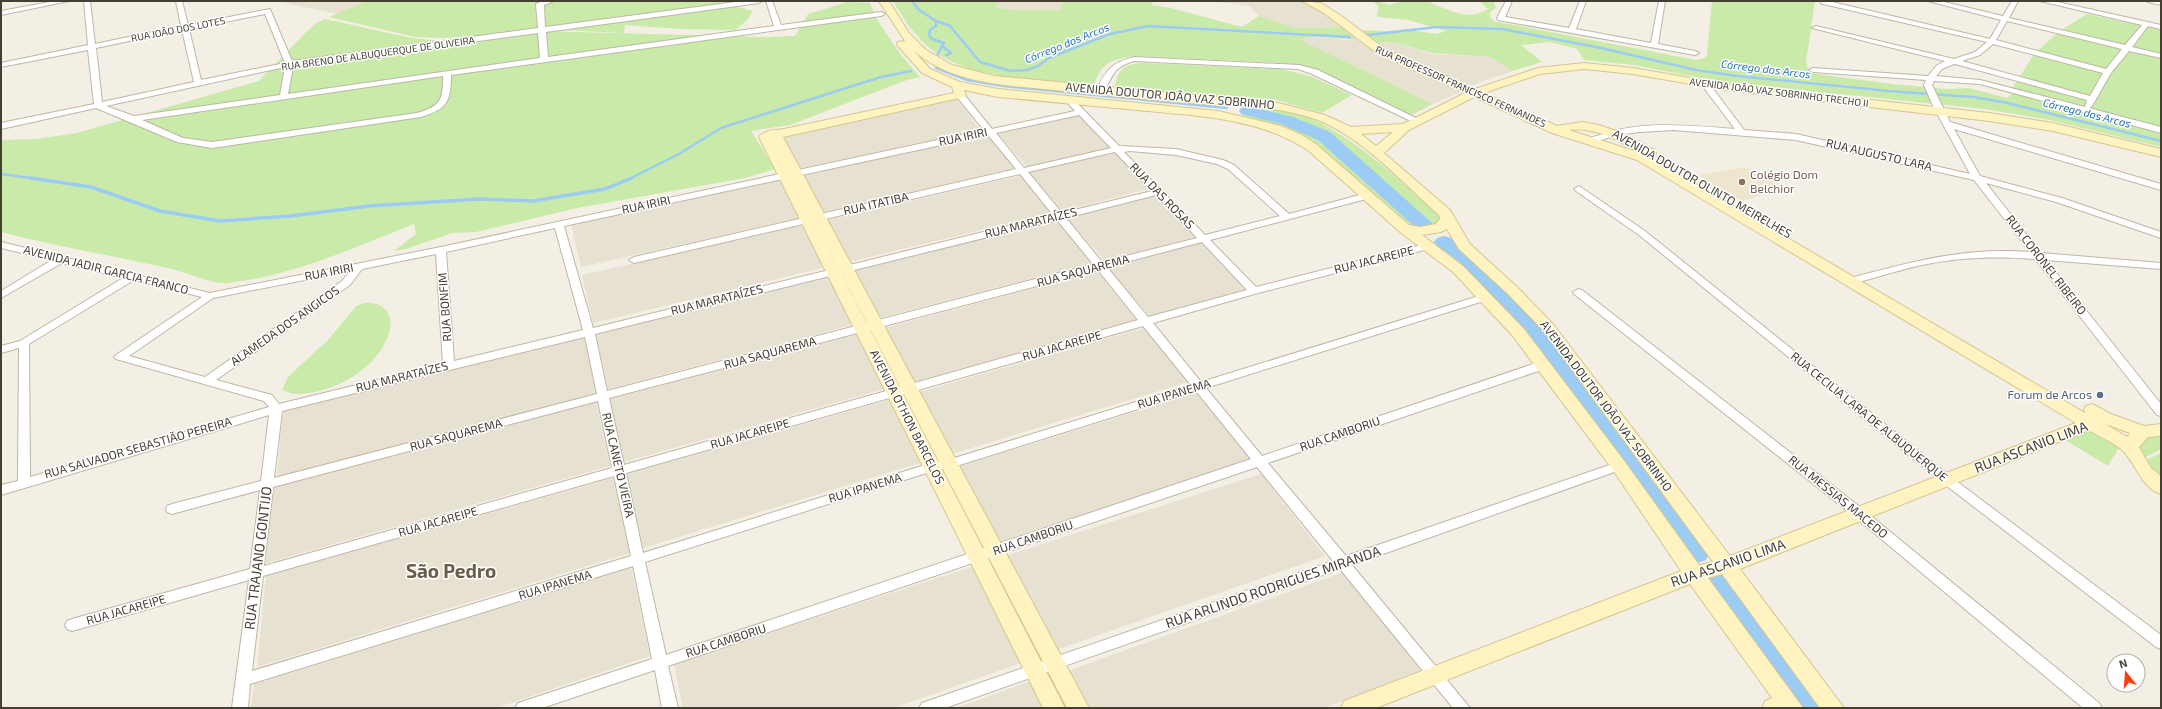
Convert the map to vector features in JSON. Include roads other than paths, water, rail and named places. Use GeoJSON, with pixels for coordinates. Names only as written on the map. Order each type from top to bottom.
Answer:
{"type":"FeatureCollection","features":[{"type":"Feature","properties":{"kind":"street"},"geometry":{"type":"LineString","coordinates":[[1,13],[66,1]]}},
{"type":"Feature","properties":{"kind":"street"},"geometry":{"type":"LineString","coordinates":[[87,1],[98,106],[133,119],[173,139],[197,145],[212,145],[418,115],[436,110],[443,105],[447,95],[447,73]]}},
{"type":"Feature","properties":{"kind":"street"},"geometry":{"type":"LineString","coordinates":[[179,1],[198,83]]}},
{"type":"Feature","properties":{"kind":"street"},"geometry":{"type":"LineString","coordinates":[[544,61],[540,4],[551,1]]}},
{"type":"Feature","properties":{"kind":"street","name":"RUA BRENO DE ALBUQUERQUE DE OLIVEIRA"},"geometry":{"type":"LineString","coordinates":[[1,126],[289,64],[759,1]]}},
{"type":"Feature","properties":{"kind":"street"},"geometry":{"type":"LineString","coordinates":[[770,1],[778,28]]}},
{"type":"Feature","properties":{"kind":"street","name":"AVENIDA DOUTOR JOÃO VAZ SOBRINHO"},"geometry":{"type":"LineString","coordinates":[[874,1],[896,22],[913,43],[929,56],[981,78],[1100,91],[1280,105],[1301,111],[1350,131],[1445,213],[1464,246],[1513,290],[1548,327],[1834,708]]}},
{"type":"Feature","properties":{"kind":"street","name":"RUA PROFESSOR FRANCISCO FERNANDES"},"geometry":{"type":"LineString","coordinates":[[1308,1],[1328,9],[1366,42],[1381,51],[1556,130]]}},
{"type":"Feature","properties":{"kind":"street"},"geometry":{"type":"LineString","coordinates":[[1509,1],[1501,18],[1695,53]]}},
{"type":"Feature","properties":{"kind":"street"},"geometry":{"type":"LineString","coordinates":[[1572,30],[1582,1]]}},
{"type":"Feature","properties":{"kind":"street"},"geometry":{"type":"LineString","coordinates":[[1654,45],[1662,1]]}},
{"type":"Feature","properties":{"kind":"street"},"geometry":{"type":"LineString","coordinates":[[1931,1],[2161,56]]}},
{"type":"Feature","properties":{"kind":"street"},"geometry":{"type":"LineString","coordinates":[[1930,83],[1935,71],[1941,67],[1974,56],[1991,41],[2015,1]]}},
{"type":"Feature","properties":{"kind":"street"},"geometry":{"type":"LineString","coordinates":[[2043,1],[2161,27]]}},
{"type":"Feature","properties":{"kind":"street"},"geometry":{"type":"LineString","coordinates":[[2150,1],[2161,3]]}},
{"type":"Feature","properties":{"kind":"street"},"geometry":{"type":"LineString","coordinates":[[1823,2],[1991,41],[2108,72]]}},
{"type":"Feature","properties":{"kind":"street"},"geometry":{"type":"LineString","coordinates":[[133,119],[447,73],[778,28],[882,8]]}},
{"type":"Feature","properties":{"kind":"street","name":"AVENIDA DOUTOR JOÃO VAZ SOBRINHO"},"geometry":{"type":"LineString","coordinates":[[882,8],[909,54],[926,70],[958,90],[1186,111],[1242,120],[1277,129],[1298,138],[1314,148],[1404,228],[1458,269],[1518,332],[1619,466],[1784,706]]}},
{"type":"Feature","properties":{"kind":"street","name":"RUA JOÃO DOS LOTES"},"geometry":{"type":"LineString","coordinates":[[1,64],[267,11],[289,64]]}},
{"type":"Feature","properties":{"kind":"street"},"geometry":{"type":"LineString","coordinates":[[2086,110],[2108,72],[2146,24]]}},
{"type":"Feature","properties":{"kind":"street"},"geometry":{"type":"LineString","coordinates":[[1816,28],[1957,62],[2091,99]]}},
{"type":"Feature","properties":{"kind":"street"},"geometry":{"type":"LineString","coordinates":[[1100,91],[1112,67],[1120,62],[1134,60],[1299,67],[1315,72],[1418,121]]}},
{"type":"Feature","properties":{"kind":"street"},"geometry":{"type":"LineString","coordinates":[[284,97],[289,64]]}},
{"type":"Feature","properties":{"kind":"street"},"geometry":{"type":"LineString","coordinates":[[926,70],[934,66],[946,64]]}},
{"type":"Feature","properties":{"kind":"street","name":"AVENIDA JOÃO VAZ SOBRINHO TRECHO II"},"geometry":{"type":"LineString","coordinates":[[1406,127],[1474,93],[1538,71],[1584,66],[1633,71],[1705,84],[1938,109],[2053,127],[2161,153]]}},
{"type":"Feature","properties":{"kind":"street"},"geometry":{"type":"LineString","coordinates":[[1813,70],[1930,83],[1980,82],[2161,130]]}},
{"type":"Feature","properties":{"kind":"street","name":"RUA CORONEL RIBEIRO"},"geometry":{"type":"LineString","coordinates":[[1930,83],[1938,109],[1977,178],[2040,256],[2161,412]]}},
{"type":"Feature","properties":{"kind":"street"},"geometry":{"type":"LineString","coordinates":[[1705,84],[1741,132]]}},
{"type":"Feature","properties":{"kind":"street"},"geometry":{"type":"LineString","coordinates":[[958,90],[1462,708]]}},
{"type":"Feature","properties":{"kind":"street","name":"AVENIDA OTHON BARCELOS"},"geometry":{"type":"LineString","coordinates":[[958,90],[776,133],[790,174],[902,391],[932,467],[1054,708]]}},
{"type":"Feature","properties":{"kind":"street","name":"RUA DAS ROSAS"},"geometry":{"type":"LineString","coordinates":[[1070,100],[1254,291]]}},
{"type":"Feature","properties":{"kind":"street"},"geometry":{"type":"LineString","coordinates":[[1242,120],[1237,108],[1254,102]]}},
{"type":"Feature","properties":{"kind":"street","name":"RUA IRIRI"},"geometry":{"type":"LineString","coordinates":[[210,296],[440,250],[1081,112]]}},
{"type":"Feature","properties":{"kind":"street"},"geometry":{"type":"LineString","coordinates":[[1947,124],[2161,187]]}},
{"type":"Feature","properties":{"kind":"street","name":"AVENIDA DOUTOR OLINTO MEIRELHES"},"geometry":{"type":"LineString","coordinates":[[1556,130],[1567,126],[1582,125],[1615,133],[1750,216],[2099,420],[2130,447]]}},
{"type":"Feature","properties":{"kind":"street"},"geometry":{"type":"LineString","coordinates":[[1350,131],[1406,127]]}},
{"type":"Feature","properties":{"kind":"street"},"geometry":{"type":"LineString","coordinates":[[1376,153],[1406,127]]}},
{"type":"Feature","properties":{"kind":"street","name":"RUA AUGUSTO LARA"},"geometry":{"type":"LineString","coordinates":[[1590,141],[1615,133],[1640,129],[1674,127],[1796,137],[1829,143],[1977,178],[2059,200],[2161,235]]}},
{"type":"Feature","properties":{"kind":"street","name":"AVENIDA DOUTOR OLINTO MEIRELHES"},"geometry":{"type":"LineString","coordinates":[[1556,130],[1641,157],[1750,216]]}},
{"type":"Feature","properties":{"kind":"street","name":"RUA ITATIBA"},"geometry":{"type":"LineString","coordinates":[[634,260],[1117,149],[1132,149],[1206,157],[1221,161],[1232,167],[1287,217]]}},
{"type":"Feature","properties":{"kind":"street","name":"RUA CECILIA LARA DE ALBUQUERQUE"},"geometry":{"type":"LineString","coordinates":[[1579,189],[1642,233],[1947,480],[2161,643]]}},
{"type":"Feature","properties":{"kind":"street","name":"RUA MARATAÍZES"},"geometry":{"type":"LineString","coordinates":[[276,409],[449,365],[1158,192]]}},
{"type":"Feature","properties":{"kind":"street","name":"RUA SAQUAREMA"},"geometry":{"type":"LineString","coordinates":[[172,510],[1368,196]]}},
{"type":"Feature","properties":{"kind":"street"},"geometry":{"type":"LineString","coordinates":[[1404,228],[1420,231],[1440,228],[1447,219],[1445,213]]}},
{"type":"Feature","properties":{"kind":"street","name":"RUA CANETO VIEIRA"},"geometry":{"type":"LineString","coordinates":[[559,224],[589,332],[620,470],[670,708]]}},
{"type":"Feature","properties":{"kind":"street"},"geometry":{"type":"LineString","coordinates":[[1429,246],[1430,238],[1437,235],[1449,236],[1464,246]]}},
{"type":"Feature","properties":{"kind":"street","name":"AVENIDA JADIR GARCIA FRANCO"},"geometry":{"type":"LineString","coordinates":[[1,245],[210,296]]}},
{"type":"Feature","properties":{"kind":"street","name":"RUA JACAREIPE"},"geometry":{"type":"LineString","coordinates":[[72,625],[1254,291],[1429,246]]}},
{"type":"Feature","properties":{"kind":"street","name":"RUA BONFIM"},"geometry":{"type":"LineString","coordinates":[[440,250],[449,365]]}},
{"type":"Feature","properties":{"kind":"street"},"geometry":{"type":"LineString","coordinates":[[1857,279],[1921,262],[1961,256],[2001,253],[2161,266]]}},
{"type":"Feature","properties":{"kind":"street"},"geometry":{"type":"LineString","coordinates":[[1,295],[61,259]]}},
{"type":"Feature","properties":{"kind":"street","name":"ALAMEDA DOS ANGICOS"},"geometry":{"type":"LineString","coordinates":[[207,381],[346,283],[359,266]]}},
{"type":"Feature","properties":{"kind":"street"},"geometry":{"type":"LineString","coordinates":[[1,350],[24,343],[132,277]]}},
{"type":"Feature","properties":{"kind":"street","name":"RUA MESSIAS MACEDO"},"geometry":{"type":"LineString","coordinates":[[1578,292],[1860,514],[2094,708]]}},
{"type":"Feature","properties":{"kind":"street"},"geometry":{"type":"LineString","coordinates":[[210,296],[120,357],[268,398],[276,409]]}},
{"type":"Feature","properties":{"kind":"street","name":"RUA IPANEMA"},"geometry":{"type":"LineString","coordinates":[[244,680],[639,559],[932,467],[950,464],[1486,297]]}},
{"type":"Feature","properties":{"kind":"street"},"geometry":{"type":"LineString","coordinates":[[24,343],[24,482]]}},
{"type":"Feature","properties":{"kind":"street","name":"RUA CAMBORIU"},"geometry":{"type":"LineString","coordinates":[[523,708],[995,551],[1543,365]]}},
{"type":"Feature","properties":{"kind":"street","name":"AVENIDA OTHON BARCELOS"},"geometry":{"type":"LineString","coordinates":[[902,391],[950,464],[1078,708]]}},
{"type":"Feature","properties":{"kind":"street","name":"RUA SALVADOR SEBASTIÃO PEREIRA"},"geometry":{"type":"LineString","coordinates":[[1,490],[276,409]]}},
{"type":"Feature","properties":{"kind":"street","name":"RUA TRAJANO GONTIJO"},"geometry":{"type":"LineString","coordinates":[[240,708],[276,409]]}},
{"type":"Feature","properties":{"kind":"street","name":"AVENIDA DOUTOR OLINTO MEIRELHES"},"geometry":{"type":"LineString","coordinates":[[2099,420],[2143,432]]}},
{"type":"Feature","properties":{"kind":"street","name":"RUA ASCANIO LIMA"},"geometry":{"type":"LineString","coordinates":[[1352,708],[1694,574],[1726,566],[2099,420]]}},
{"type":"Feature","properties":{"kind":"street"},"geometry":{"type":"LineString","coordinates":[[2161,430],[2143,432],[2133,439],[2130,447],[2145,472],[2161,487]]}},
{"type":"Feature","properties":{"kind":"street","name":"RUA ARLINDO RODRIGUES MIRANDA"},"geometry":{"type":"LineString","coordinates":[[927,708],[1619,466]]}},
{"type":"Feature","properties":{"kind":"waterway","name":"Córrego dos Arcos"},"geometry":{"type":"LineString","coordinates":[[912,1],[919,10],[936,21]]}},
{"type":"Feature","properties":{"kind":"waterway","name":"Córrego dos Arcos"},"geometry":{"type":"LineString","coordinates":[[936,21],[950,26],[980,62],[1011,71],[1027,70],[1038,66],[1049,58],[1110,34],[1148,26],[1350,37]]}},
{"type":"Feature","properties":{"kind":"waterway"},"geometry":{"type":"LineString","coordinates":[[936,21],[936,26],[930,30],[929,35],[932,39],[944,43],[942,46]]}},
{"type":"Feature","properties":{"kind":"waterway","name":"Córrego dos Arcos"},"geometry":{"type":"LineString","coordinates":[[1368,35],[1437,27],[1502,29],[1601,48],[1696,70],[1737,76],[1888,91],[1973,97],[2003,102],[2161,141]]}},
{"type":"Feature","properties":{"kind":"waterway"},"geometry":{"type":"LineString","coordinates":[[936,58],[942,46]]}},
{"type":"Feature","properties":{"kind":"waterway"},"geometry":{"type":"LineString","coordinates":[[942,46],[951,53],[946,55]]}},
{"type":"Feature","properties":{"kind":"waterway"},"geometry":{"type":"LineString","coordinates":[[936,68],[967,80],[1004,86],[1227,108]]}},
{"type":"Feature","properties":{"kind":"waterway"},"geometry":{"type":"LineString","coordinates":[[629,179],[679,154],[721,128],[881,77],[911,71]]}},
{"type":"Feature","properties":{"kind":"waterway"},"geometry":{"type":"LineString","coordinates":[[1247,111],[1287,120],[1324,136],[1422,223]]}},
{"type":"Feature","properties":{"kind":"waterway"},"geometry":{"type":"LineString","coordinates":[[1,174],[35,179]]}},
{"type":"Feature","properties":{"kind":"waterway"},"geometry":{"type":"LineString","coordinates":[[35,179],[91,187],[160,211],[220,221],[291,216],[369,206],[480,199],[533,201],[605,189],[632,178]]}},
{"type":"Feature","properties":{"kind":"waterway"},"geometry":{"type":"LineString","coordinates":[[1444,242],[1497,291],[1528,325],[1697,553]]}},
{"type":"Feature","properties":{"kind":"waterway"},"geometry":{"type":"LineString","coordinates":[[1718,583],[1810,708]]}},
{"type":"Feature","properties":{"kind":"place","name":"Colégio Dom Belchior"},"geometry":{"type":"Point","coordinates":[1742,182]}},
{"type":"Feature","properties":{"kind":"place","name":"Forum de Arcos"},"geometry":{"type":"Point","coordinates":[2100,395]}},
{"type":"Feature","properties":{"kind":"district","name":"São Pedro"},"geometry":{"type":"Point","coordinates":[451,571]}}]}
